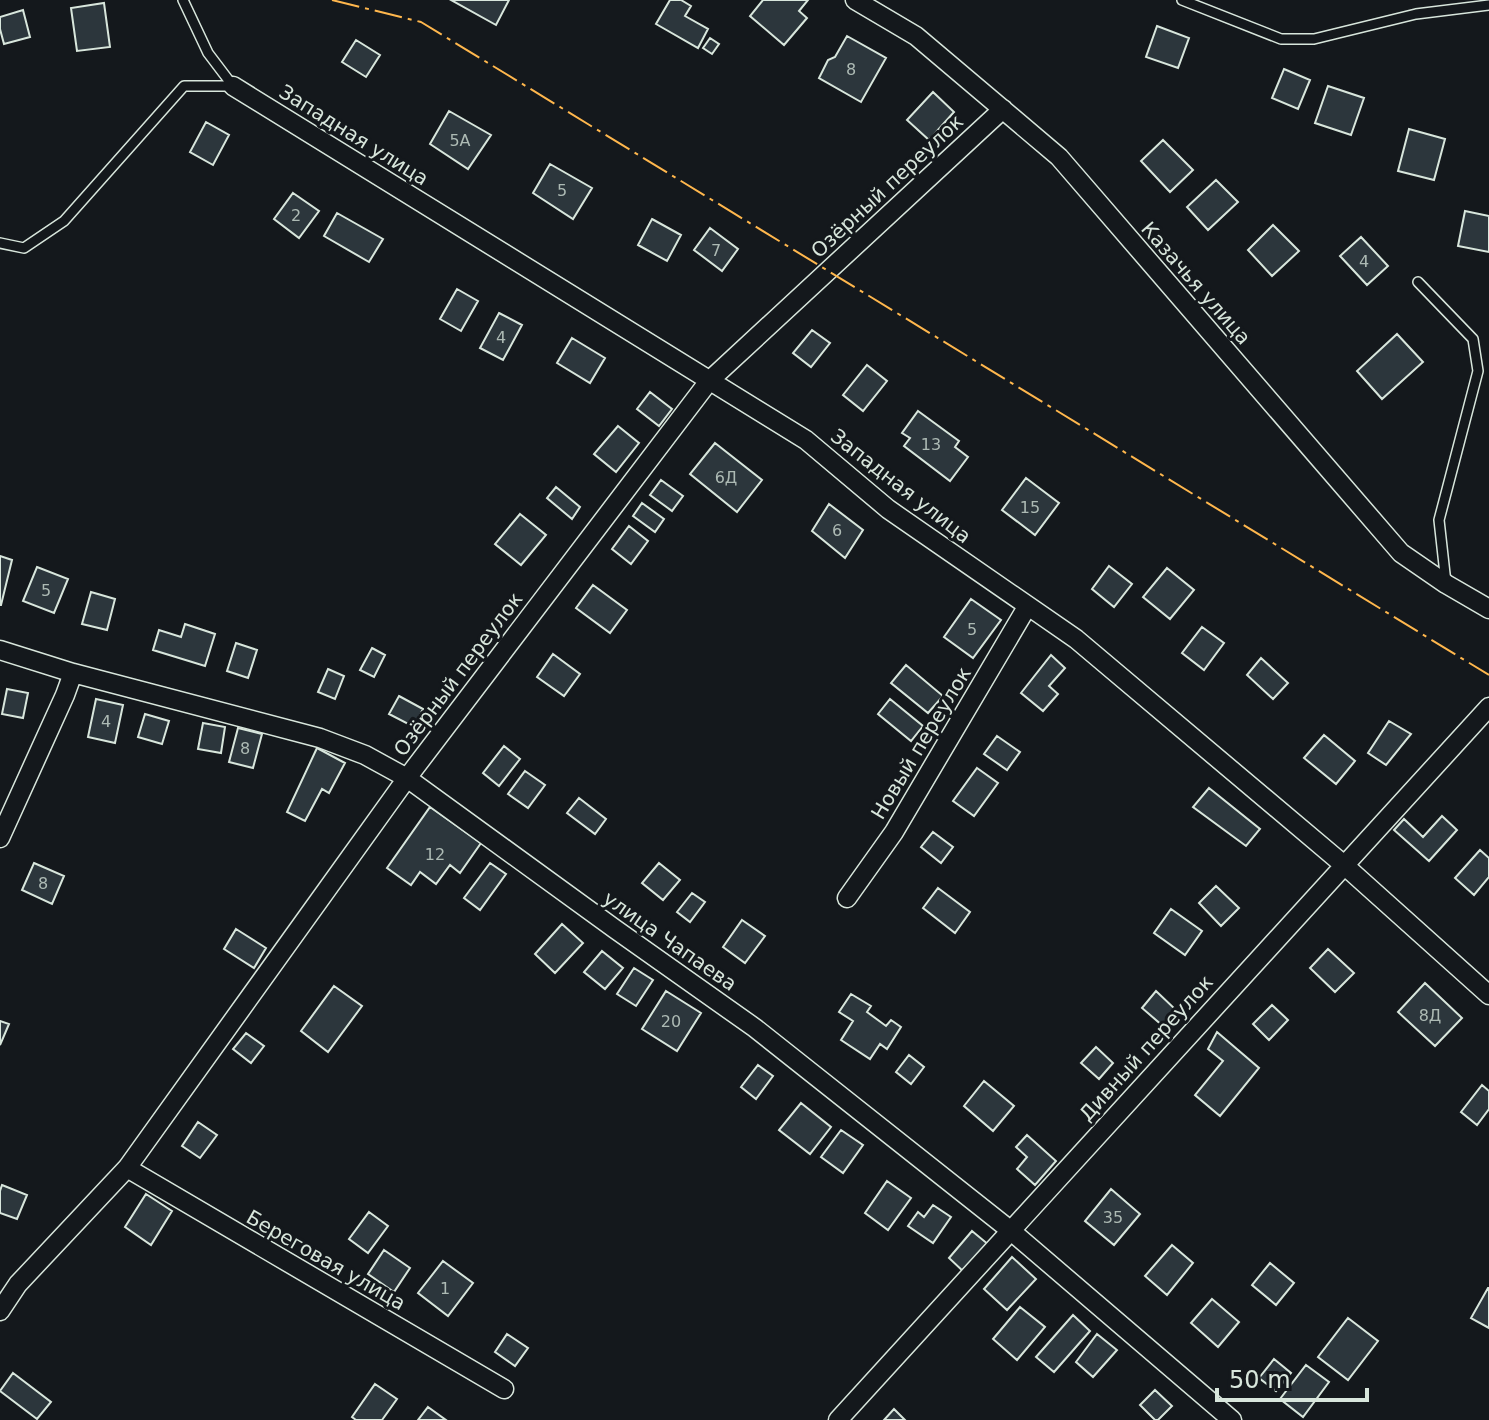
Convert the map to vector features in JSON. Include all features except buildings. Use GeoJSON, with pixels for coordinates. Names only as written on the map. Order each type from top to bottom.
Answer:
{"type":"FeatureCollection","features":[{"type":"Feature","properties":{"kind":"street","name":"Казачья улица"},"geometry":{"type":"LineString","coordinates":[[855,0],[916,36],[1059,157],[1401,553],[1489,609]]}},
{"type":"Feature","properties":{"kind":"street","name":"Западная улица"},"geometry":{"type":"LineString","coordinates":[[233,86],[806,440],[888,509],[1076,639],[1344,865],[1489,995]]}},
{"type":"Feature","properties":{"kind":"street","name":"Озёрный переулок"},"geometry":{"type":"LineString","coordinates":[[0,1311],[18,1284],[127,1168],[407,778],[709,381],[1003,109]]}},
{"type":"Feature","properties":{"kind":"street","name":"Новый переулок"},"geometry":{"type":"LineString","coordinates":[[847,898],[894,832],[1027,607]]}},
{"type":"Feature","properties":{"kind":"street","name":"улица Чапаева"},"geometry":{"type":"LineString","coordinates":[[0,650],[73,673],[320,738],[365,755],[407,778],[755,1028],[1010,1230],[1232,1420]]}},
{"type":"Feature","properties":{"kind":"street"},"geometry":{"type":"LineString","coordinates":[[0,838],[73,673]]}},
{"type":"Feature","properties":{"kind":"street","name":"Дивный переулок"},"geometry":{"type":"LineString","coordinates":[[838,1420],[1489,707]]}},
{"type":"Feature","properties":{"kind":"street","name":"Береговая улица"},"geometry":{"type":"LineString","coordinates":[[127,1168],[504,1389]]}},
{"type":"Feature","properties":{"kind":"lane"},"geometry":{"type":"LineString","coordinates":[[183,0],[208,53],[233,86]]}},
{"type":"Feature","properties":{"kind":"lane"},"geometry":{"type":"LineString","coordinates":[[1182,0],[1281,39],[1314,39],[1416,14],[1489,5]]}},
{"type":"Feature","properties":{"kind":"lane"},"geometry":{"type":"LineString","coordinates":[[0,243],[24,248],[64,221],[184,86],[233,86]]}},
{"type":"Feature","properties":{"kind":"lane"},"geometry":{"type":"LineString","coordinates":[[1418,282],[1473,339],[1478,371],[1439,520],[1446,584]]}},
{"type":"Feature","properties":{"kind":"power"},"geometry":{"type":"LineString","coordinates":[[332,0],[421,22],[1489,675]]}}]}
